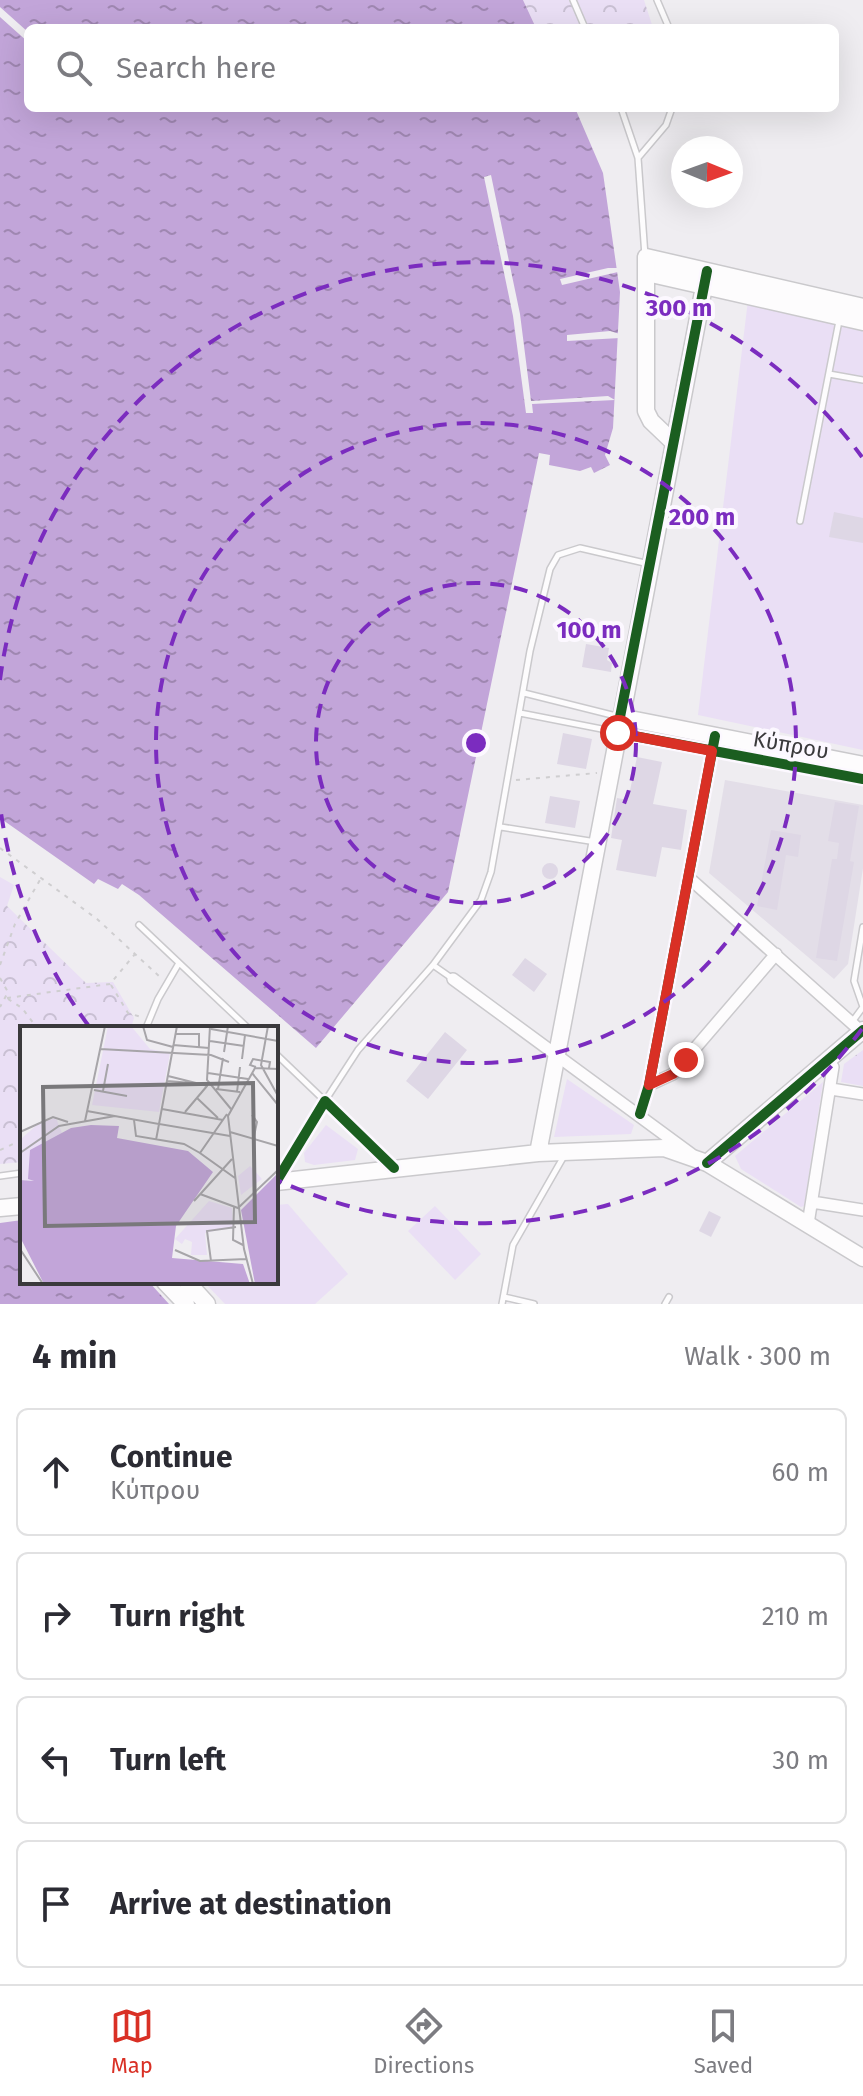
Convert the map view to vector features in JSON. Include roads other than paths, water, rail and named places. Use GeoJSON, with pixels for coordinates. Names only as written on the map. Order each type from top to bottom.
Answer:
{"type":"FeatureCollection","features":[{"type":"Feature","properties":{"kind":"street"},"geometry":{"type":"LineString","coordinates":[[674,443],[651,421],[646,411],[646,265],[863,307]]}},
{"type":"Feature","properties":{"kind":"street"},"geometry":{"type":"LineString","coordinates":[[706,278],[863,322]]}},
{"type":"Feature","properties":{"kind":"street"},"geometry":{"type":"LineString","coordinates":[[538,1153],[706,278]]}},
{"type":"Feature","properties":{"kind":"street","name":"Κύπρου"},"geometry":{"type":"LineString","coordinates":[[619,725],[715,736],[863,765]]}},
{"type":"Feature","properties":{"kind":"street"},"geometry":{"type":"LineString","coordinates":[[640,1114],[649,1085],[715,736]]}},
{"type":"Feature","properties":{"kind":"street"},"geometry":{"type":"LineString","coordinates":[[688,877],[860,1032]]}},
{"type":"Feature","properties":{"kind":"street"},"geometry":{"type":"LineString","coordinates":[[649,1085],[673,1074],[776,954]]}},
{"type":"Feature","properties":{"kind":"street"},"geometry":{"type":"LineString","coordinates":[[453,979],[706,1164],[863,1258]]}},
{"type":"Feature","properties":{"kind":"street"},"geometry":{"type":"LineString","coordinates":[[706,1164],[833,1067],[860,1032]]}},
{"type":"Feature","properties":{"kind":"street"},"geometry":{"type":"LineString","coordinates":[[706,1164],[860,1032]]}},
{"type":"Feature","properties":{"kind":"street"},"geometry":{"type":"LineString","coordinates":[[808,1224],[833,1067]]}},
{"type":"Feature","properties":{"kind":"street"},"geometry":{"type":"LineString","coordinates":[[831,1089],[863,1094]]}},
{"type":"Feature","properties":{"kind":"street"},"geometry":{"type":"LineString","coordinates":[[278,1179],[325,1101],[394,1168]]}},
{"type":"Feature","properties":{"kind":"street"},"geometry":{"type":"LineString","coordinates":[[278,1182],[538,1153],[655,1147],[706,1164]]}},
{"type":"Feature","properties":{"kind":"street"},"geometry":{"type":"LineString","coordinates":[[812,1202],[863,1210]]}},
{"type":"Feature","properties":{"kind":"street"},"geometry":{"type":"LineString","coordinates":[[0,1208],[20,1206]]}},
{"type":"Feature","properties":{"kind":"street"},"geometry":{"type":"LineString","coordinates":[[167,1284],[186,1304]]}},
{"type":"Feature","properties":{"kind":"street"},"geometry":{"type":"LineString","coordinates":[[189,1284],[207,1304]]}},
{"type":"Feature","properties":{"kind":"lane"},"geometry":{"type":"LineString","coordinates":[[573,0],[583,24]]}},
{"type":"Feature","properties":{"kind":"lane"},"geometry":{"type":"LineString","coordinates":[[657,0],[667,24]]}},
{"type":"Feature","properties":{"kind":"lane"},"geometry":{"type":"LineString","coordinates":[[622,112],[638,158],[646,265]]}},
{"type":"Feature","properties":{"kind":"lane"},"geometry":{"type":"LineString","coordinates":[[638,158],[666,125],[671,112]]}},
{"type":"Feature","properties":{"kind":"lane"},"geometry":{"type":"LineString","coordinates":[[800,521],[840,317]]}},
{"type":"Feature","properties":{"kind":"lane"},"geometry":{"type":"LineString","coordinates":[[829,374],[863,380]]}},
{"type":"Feature","properties":{"kind":"lane"},"geometry":{"type":"LineString","coordinates":[[278,1056],[325,1101],[358,1050],[433,965],[481,900],[501,827],[543,597],[558,555],[580,548],[650,564]]}},
{"type":"Feature","properties":{"kind":"lane"},"geometry":{"type":"LineString","coordinates":[[524,693],[619,725]]}},
{"type":"Feature","properties":{"kind":"lane"},"geometry":{"type":"LineString","coordinates":[[520,713],[619,725]]}},
{"type":"Feature","properties":{"kind":"lane"},"geometry":{"type":"LineString","coordinates":[[501,827],[597,842]]}},
{"type":"Feature","properties":{"kind":"lane"},"geometry":{"type":"LineString","coordinates":[[139,925],[246,1026]]}},
{"type":"Feature","properties":{"kind":"lane"},"geometry":{"type":"LineString","coordinates":[[860,1032],[863,1007],[854,981],[863,927]]}},
{"type":"Feature","properties":{"kind":"lane"},"geometry":{"type":"LineString","coordinates":[[147,1026],[166,983],[179,963]]}},
{"type":"Feature","properties":{"kind":"lane"},"geometry":{"type":"LineString","coordinates":[[433,965],[453,979]]}},
{"type":"Feature","properties":{"kind":"lane"},"geometry":{"type":"LineString","coordinates":[[502,1304],[513,1245],[566,1151]]}},
{"type":"Feature","properties":{"kind":"lane"},"geometry":{"type":"LineString","coordinates":[[0,1176],[20,1173]]}},
{"type":"Feature","properties":{"kind":"lane"},"geometry":{"type":"LineString","coordinates":[[504,1297],[534,1304]]}},
{"type":"Feature","properties":{"kind":"lane"},"geometry":{"type":"LineString","coordinates":[[665,1304],[669,1297]]}},
{"type":"Feature","properties":{"kind":"water"},"geometry":{"type":"Polygon","coordinates":[[[0,0],[523,0],[534,24],[24,24],[24,112],[577,112],[603,173],[620,292],[613,428],[605,455],[610,465],[594,473],[591,467],[580,471],[549,465],[550,455],[539,453],[448,892],[316,1048],[139,895],[122,884],[118,889],[98,879],[94,884],[0,818],[0,0]]]}},
{"type":"Feature","properties":{"kind":"water"},"geometry":{"type":"Polygon","coordinates":[[[20,1220],[20,1284],[151,1284],[169,1304],[0,1304],[0,1223],[20,1220]]]}}]}
